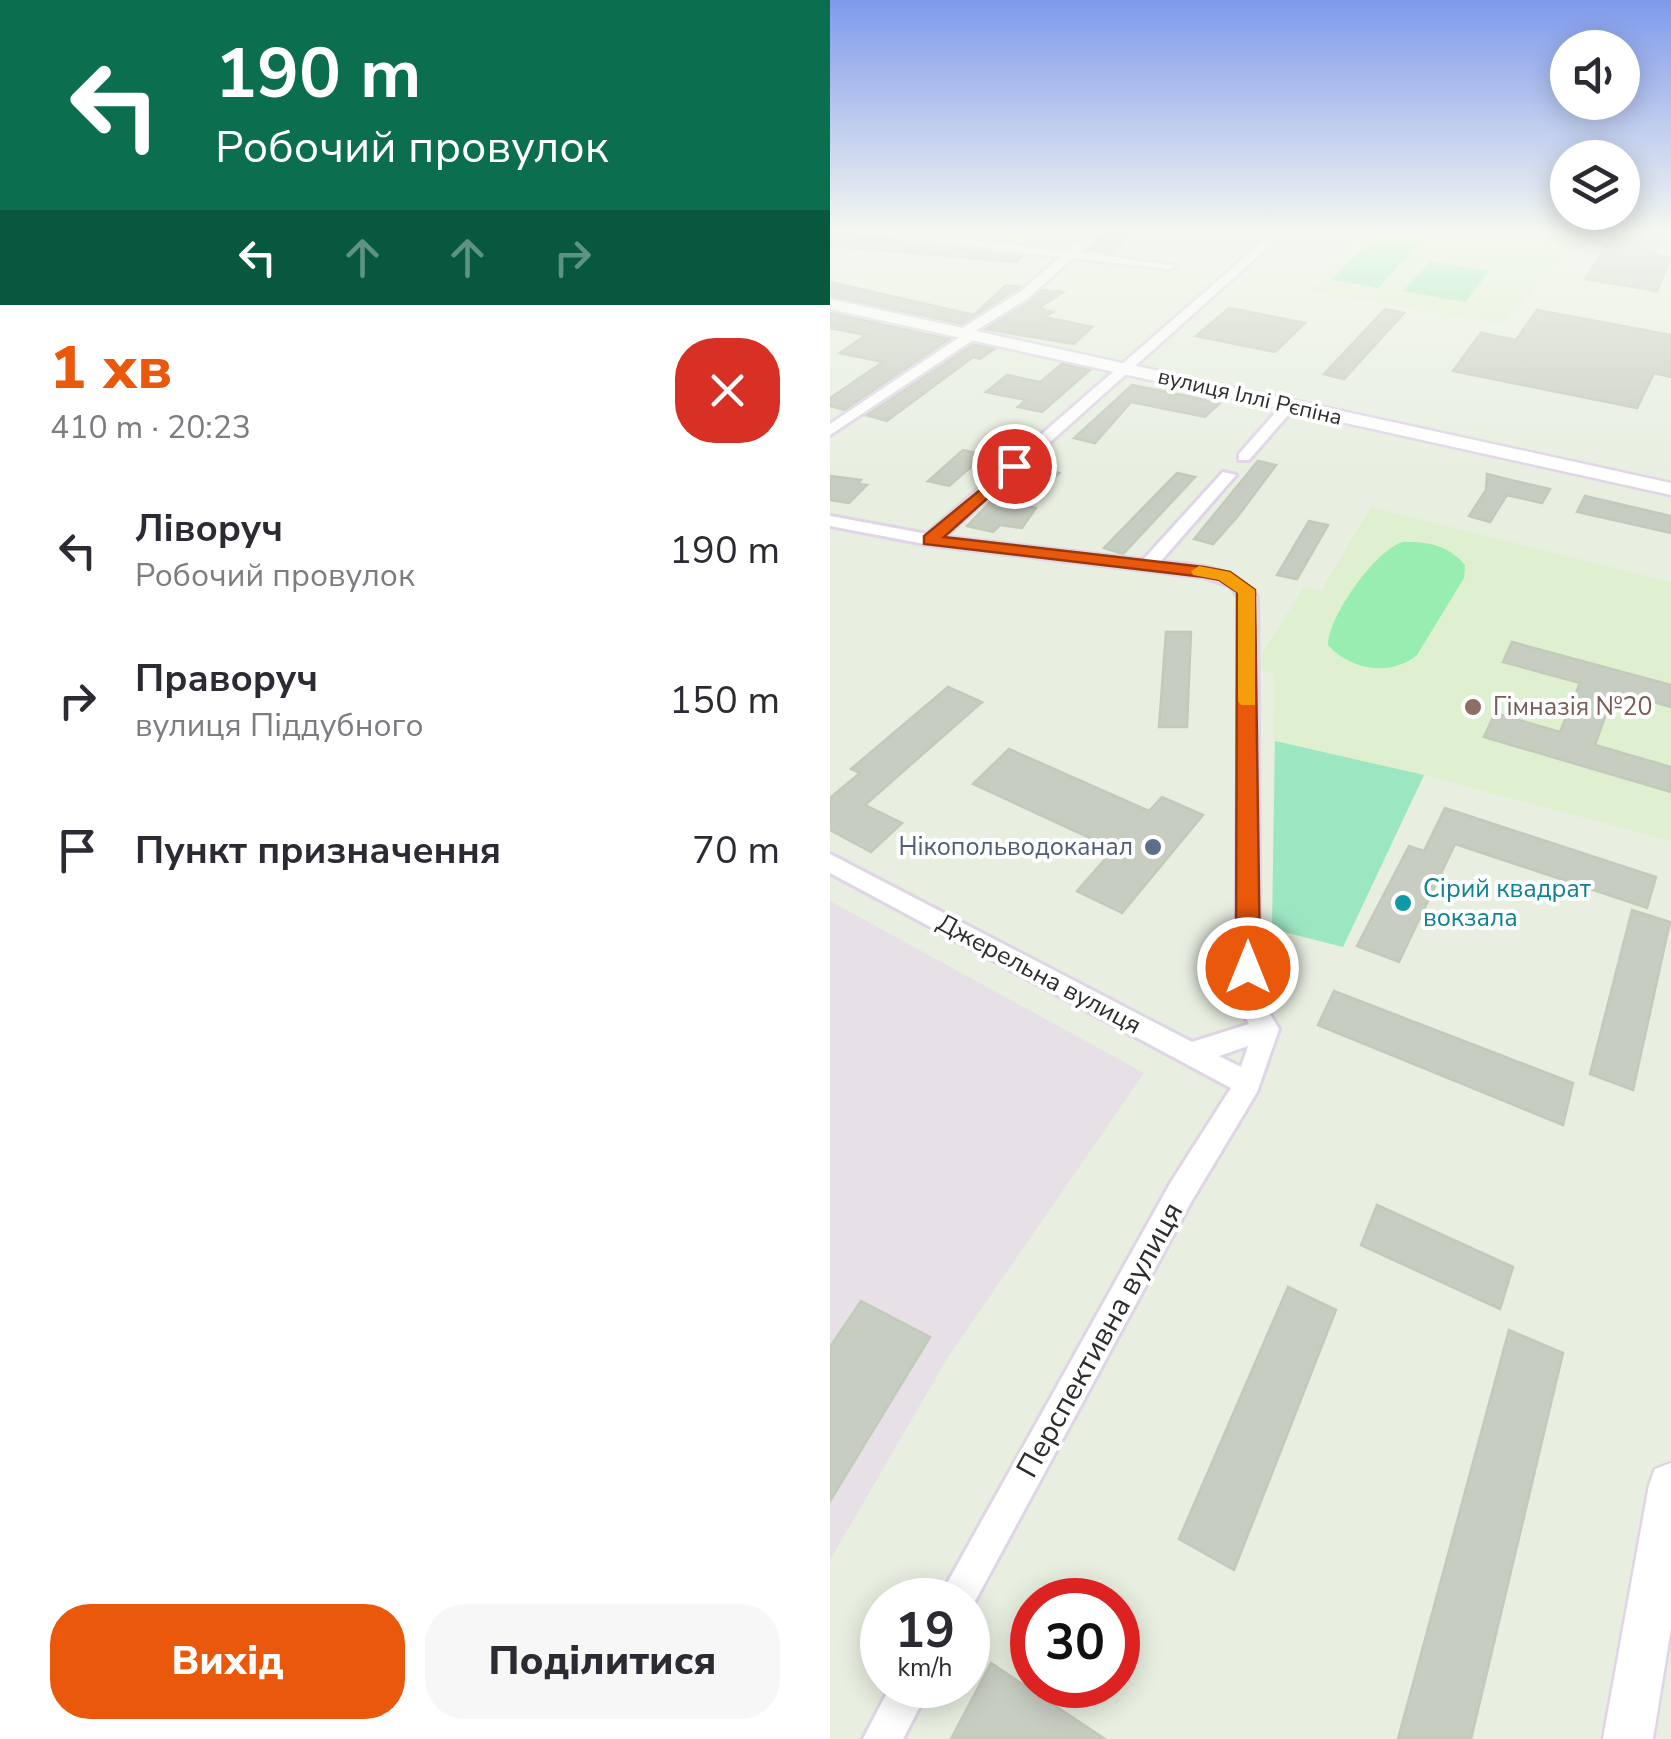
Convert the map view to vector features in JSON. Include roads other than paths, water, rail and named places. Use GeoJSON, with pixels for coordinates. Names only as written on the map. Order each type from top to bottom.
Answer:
{"type":"FeatureCollection","features":[{"type":"Feature","properties":{"kind":"street","name":"вулиця Іллі Рєпіна"},"geometry":{"type":"LineString","coordinates":[[863,311],[1671,489]]}},
{"type":"Feature","properties":{"kind":"street"},"geometry":{"type":"LineString","coordinates":[[830,431],[1000,311]]}},
{"type":"Feature","properties":{"kind":"street"},"geometry":{"type":"LineString","coordinates":[[930,540],[1190,311]]}},
{"type":"Feature","properties":{"kind":"street"},"geometry":{"type":"LineString","coordinates":[[1244,457],[1289,406]]}},
{"type":"Feature","properties":{"kind":"street"},"geometry":{"type":"LineString","coordinates":[[1147,566],[1228,475]]}},
{"type":"Feature","properties":{"kind":"street"},"geometry":{"type":"LineString","coordinates":[[830,520],[930,540],[1224,576],[1246,590],[1248,1000],[1266,1028],[1190,1054]]}},
{"type":"Feature","properties":{"kind":"street","name":"Джерельна вулиця"},"geometry":{"type":"LineString","coordinates":[[830,863],[1248,1084]]}},
{"type":"Feature","properties":{"kind":"street","name":"Перспективна вулиця"},"geometry":{"type":"LineString","coordinates":[[970,1578],[1181,1192],[1248,1084],[1266,1028]]}},
{"type":"Feature","properties":{"kind":"street"},"geometry":{"type":"LineString","coordinates":[[1628,1739],[1671,1485]]}},
{"type":"Feature","properties":{"kind":"street"},"geometry":{"type":"LineString","coordinates":[[882,1739],[899,1708]]}},
{"type":"Feature","properties":{"kind":"place","name":"Гімназія №20"},"geometry":{"type":"Point","coordinates":[1473,707]}},
{"type":"Feature","properties":{"kind":"place","name":"Нікопольводоканал"},"geometry":{"type":"Point","coordinates":[1153,847]}},
{"type":"Feature","properties":{"kind":"place","name":"Сірий квадрат вокзала"},"geometry":{"type":"Point","coordinates":[1403,903]}}]}
